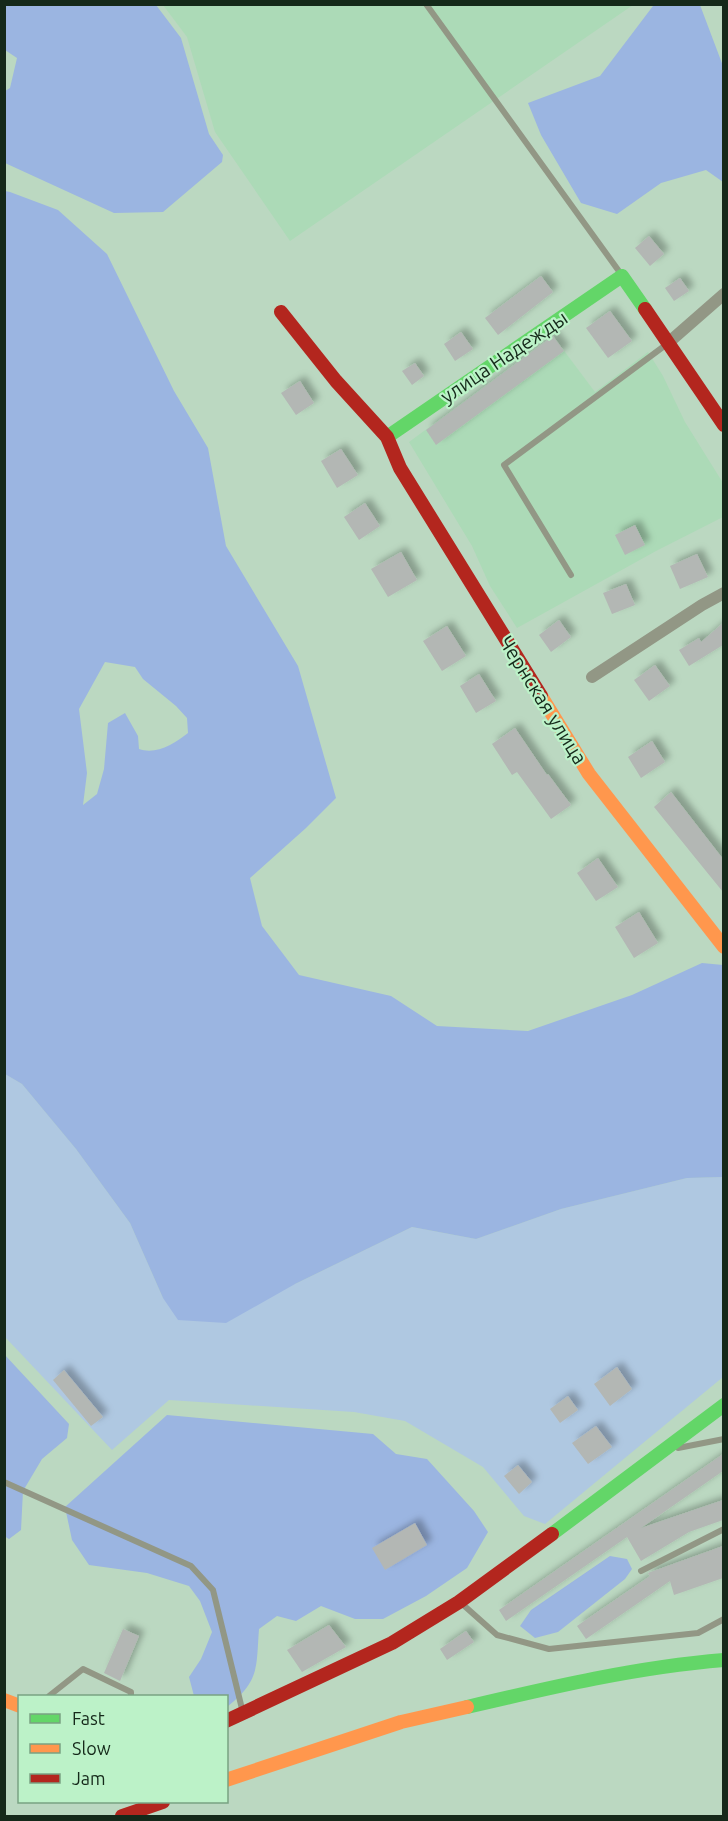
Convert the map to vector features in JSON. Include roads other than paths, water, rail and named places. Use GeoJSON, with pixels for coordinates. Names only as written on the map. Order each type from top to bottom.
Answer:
{"type":"FeatureCollection","features":[{"type":"Feature","properties":{"kind":"street"},"geometry":{"type":"LineString","coordinates":[[622,276],[722,422]]}},
{"type":"Feature","properties":{"kind":"street","name":"улица Надежды"},"geometry":{"type":"LineString","coordinates":[[387,437],[622,276]]}},
{"type":"Feature","properties":{"kind":"street"},"geometry":{"type":"LineString","coordinates":[[668,343],[723,294]]}},
{"type":"Feature","properties":{"kind":"street","name":"Чернская улица"},"geometry":{"type":"LineString","coordinates":[[281,312],[336,381],[387,437],[400,468],[589,774],[723,946]]}},
{"type":"Feature","properties":{"kind":"street"},"geometry":{"type":"LineString","coordinates":[[592,677],[723,593]]}},
{"type":"Feature","properties":{"kind":"street"},"geometry":{"type":"LineString","coordinates":[[228,1720],[392,1643],[459,1602],[665,1451],[723,1405]]}},
{"type":"Feature","properties":{"kind":"street"},"geometry":{"type":"LineString","coordinates":[[228,1779],[401,1722],[561,1685],[723,1660]]}},
{"type":"Feature","properties":{"kind":"street"},"geometry":{"type":"LineString","coordinates":[[122,1816],[155,1803]]}},
{"type":"Feature","properties":{"kind":"lane"},"geometry":{"type":"LineString","coordinates":[[426,4],[622,276]]}},
{"type":"Feature","properties":{"kind":"lane"},"geometry":{"type":"LineString","coordinates":[[571,575],[504,465],[668,343]]}},
{"type":"Feature","properties":{"kind":"lane"},"geometry":{"type":"LineString","coordinates":[[665,1451],[723,1438]]}},
{"type":"Feature","properties":{"kind":"lane"},"geometry":{"type":"LineString","coordinates":[[4,1482],[191,1566],[213,1590],[243,1713]]}},
{"type":"Feature","properties":{"kind":"lane"},"geometry":{"type":"LineString","coordinates":[[640,1571],[723,1529]]}},
{"type":"Feature","properties":{"kind":"lane"},"geometry":{"type":"LineString","coordinates":[[459,1602],[497,1635],[549,1649],[698,1633],[723,1619]]}},
{"type":"Feature","properties":{"kind":"lane"},"geometry":{"type":"LineString","coordinates":[[50,1695],[83,1669],[131,1692],[131,1695]]}}]}
